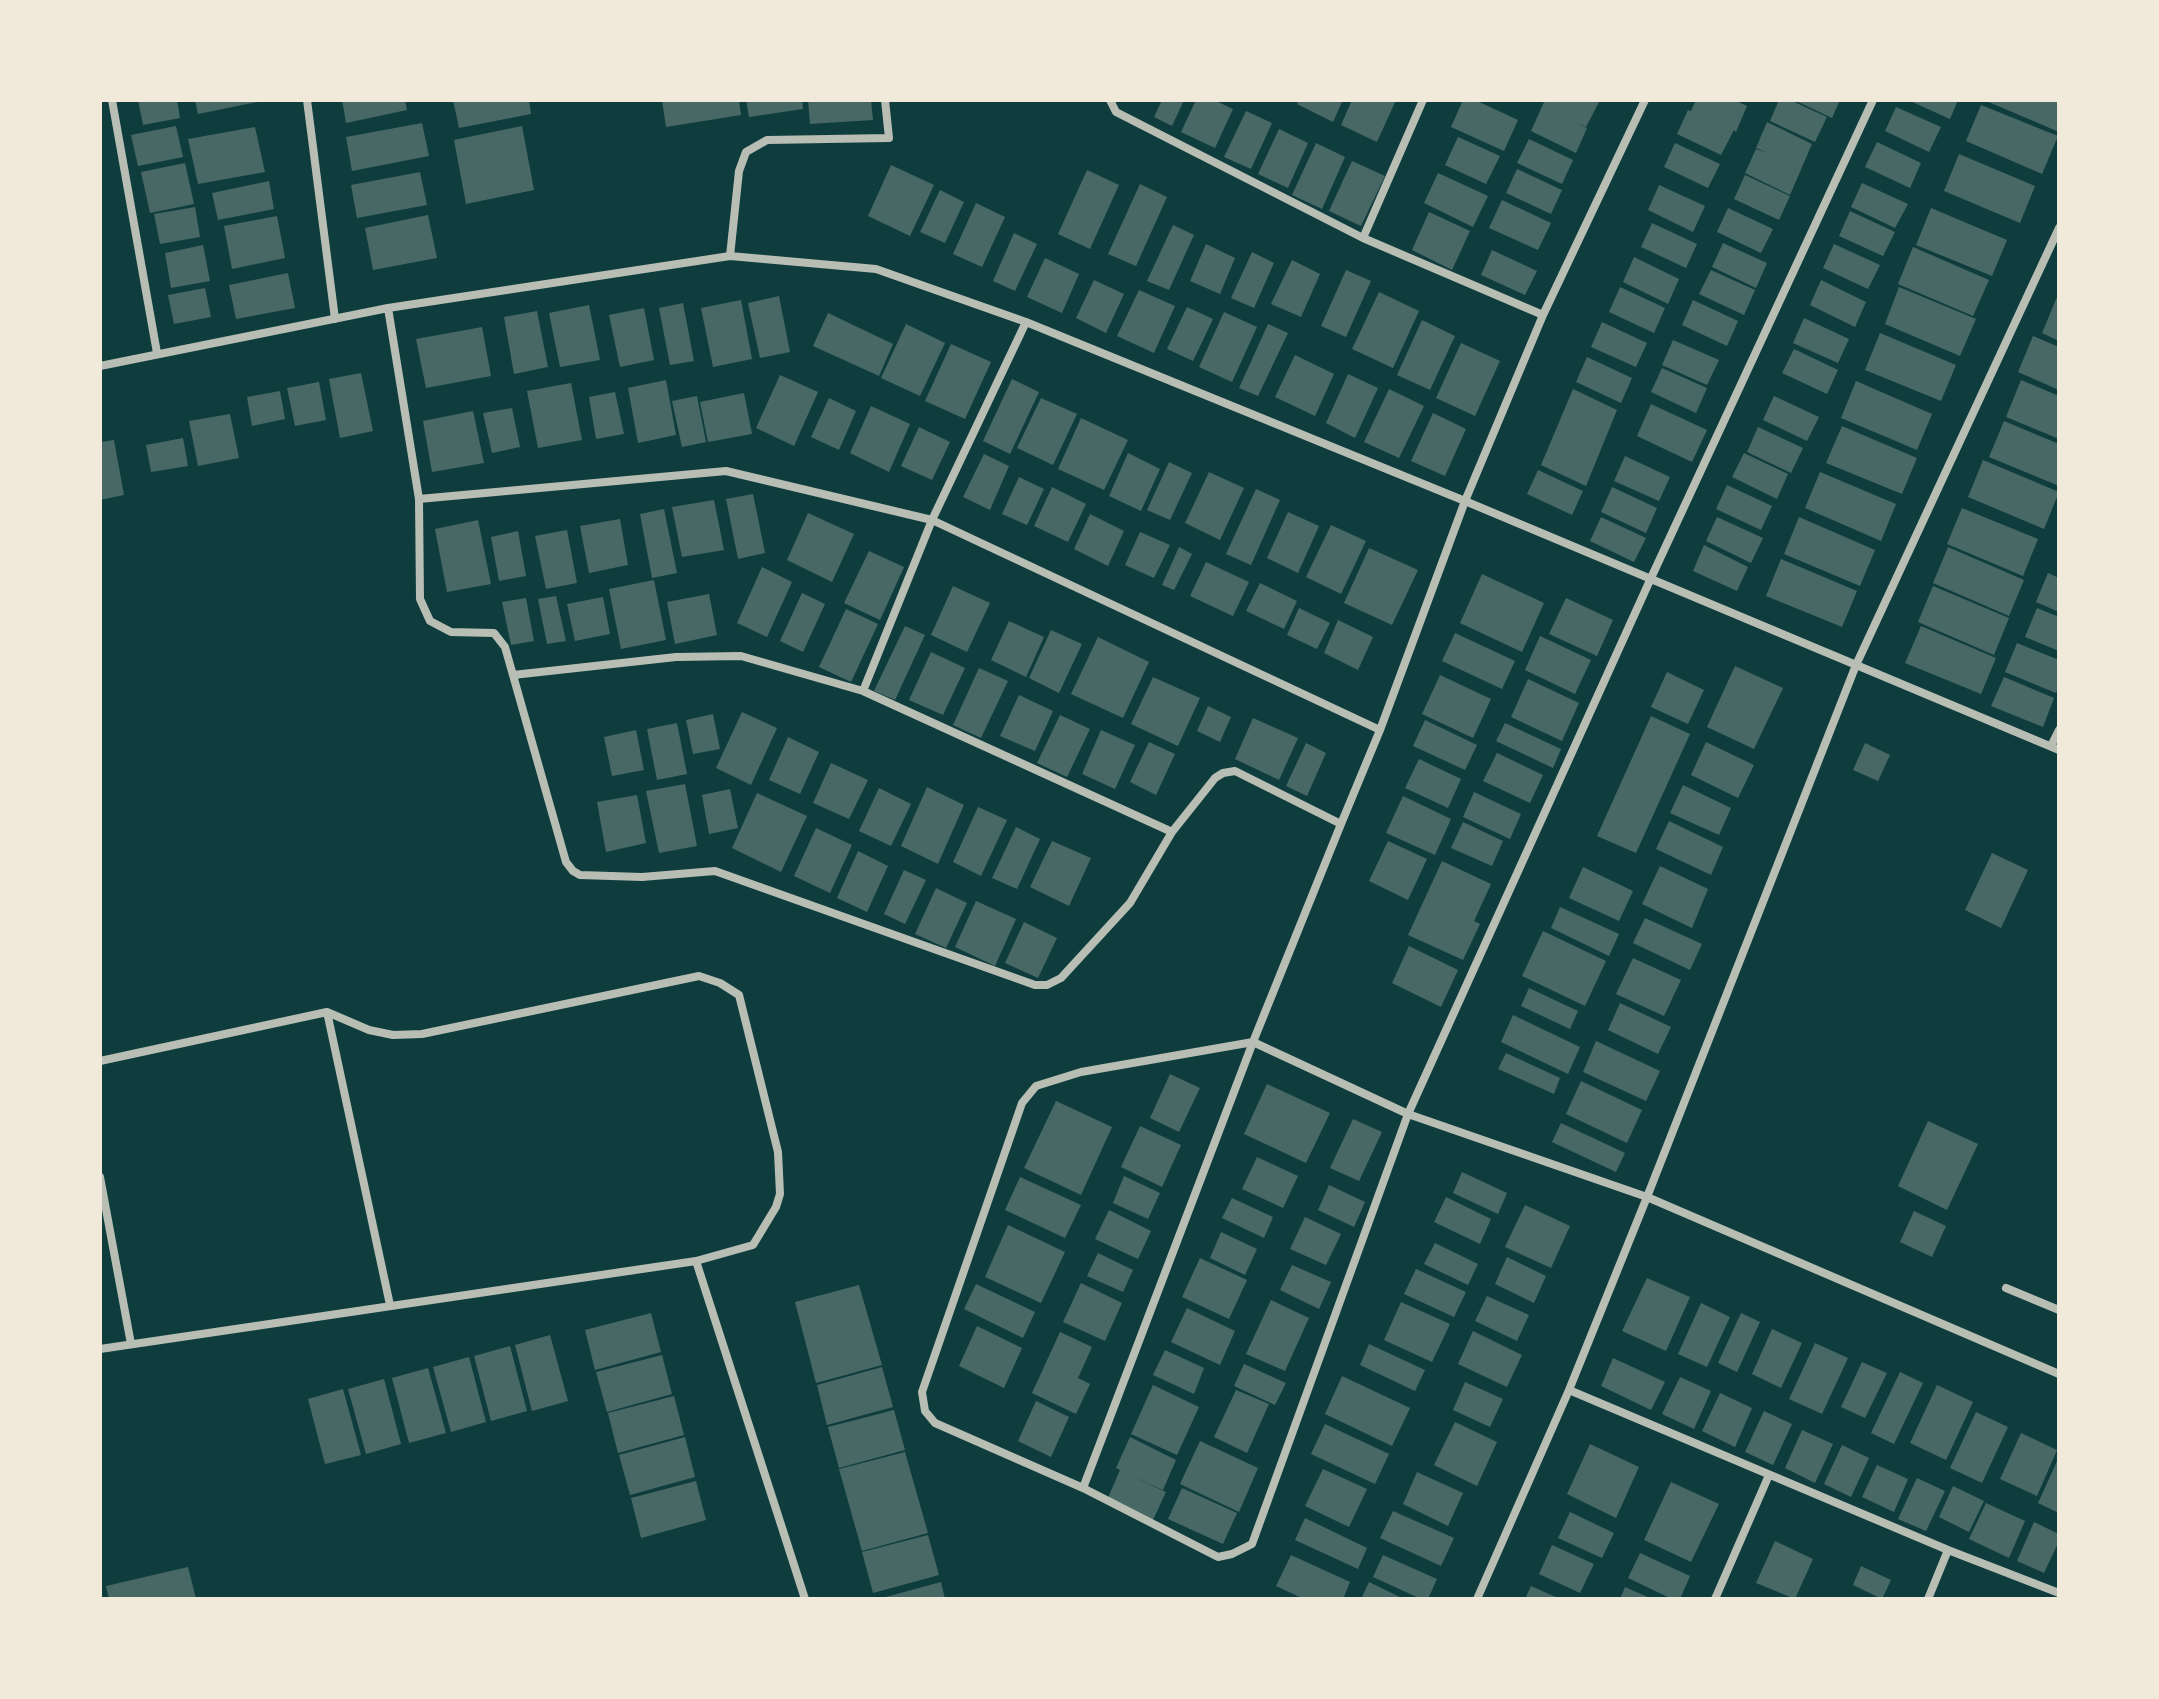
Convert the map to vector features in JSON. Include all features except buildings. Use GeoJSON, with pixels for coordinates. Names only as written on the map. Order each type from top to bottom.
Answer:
{"type":"FeatureCollection","features":[{"type":"Feature","properties":{"kind":"street"},"geometry":{"type":"LineString","coordinates":[[112,100],[157,353]]}},
{"type":"Feature","properties":{"kind":"street"},"geometry":{"type":"LineString","coordinates":[[307,100],[335,319]]}},
{"type":"Feature","properties":{"kind":"street"},"geometry":{"type":"LineString","coordinates":[[730,256],[739,171],[746,152],[767,140],[889,138],[885,100]]}},
{"type":"Feature","properties":{"kind":"street"},"geometry":{"type":"LineString","coordinates":[[1110,100],[1116,112],[1363,238],[1543,315]]}},
{"type":"Feature","properties":{"kind":"street"},"geometry":{"type":"LineString","coordinates":[[1363,238],[1423,100]]}},
{"type":"Feature","properties":{"kind":"street"},"geometry":{"type":"LineString","coordinates":[[1083,1488],[1253,1042],[1380,730],[1465,501],[1543,315],[1645,100]]}},
{"type":"Feature","properties":{"kind":"street"},"geometry":{"type":"LineString","coordinates":[[1873,100],[1651,578],[1408,1114],[1252,1544],[1218,1557],[1083,1488],[935,1423],[925,1411],[922,1392],[1022,1103],[1036,1086],[1081,1072],[1253,1042],[1408,1114],[1647,1197],[2059,1374]]}},
{"type":"Feature","properties":{"kind":"street"},"geometry":{"type":"LineString","coordinates":[[1477,1599],[1569,1390],[1856,665],[2059,228]]}},
{"type":"Feature","properties":{"kind":"street"},"geometry":{"type":"LineString","coordinates":[[100,366],[388,308],[730,256],[876,269],[1026,322],[1651,578],[2055,748],[2059,730]]}},
{"type":"Feature","properties":{"kind":"street"},"geometry":{"type":"LineString","coordinates":[[388,308],[419,499],[420,599],[430,621],[451,632],[494,633],[505,647],[566,862],[580,875],[642,877],[715,871],[1035,985],[1047,985],[1061,978],[1130,903],[1172,832],[1215,778],[1223,773],[1235,771],[1341,824]]}},
{"type":"Feature","properties":{"kind":"street"},"geometry":{"type":"LineString","coordinates":[[863,691],[932,520],[1026,322]]}},
{"type":"Feature","properties":{"kind":"street"},"geometry":{"type":"LineString","coordinates":[[419,499],[726,471],[932,520],[1380,730]]}},
{"type":"Feature","properties":{"kind":"street"},"geometry":{"type":"LineString","coordinates":[[513,675],[676,657],[741,656],[863,691],[1172,832]]}},
{"type":"Feature","properties":{"kind":"street"},"geometry":{"type":"LineString","coordinates":[[100,1061],[327,1012],[369,1030],[393,1035],[422,1034],[699,976],[720,983],[739,995],[778,1152],[780,1194],[776,1207],[753,1245],[696,1261],[100,1349]]}},
{"type":"Feature","properties":{"kind":"street"},"geometry":{"type":"LineString","coordinates":[[327,1012],[390,1305]]}},
{"type":"Feature","properties":{"kind":"street"},"geometry":{"type":"LineString","coordinates":[[100,1177],[131,1344]]}},
{"type":"Feature","properties":{"kind":"street"},"geometry":{"type":"LineString","coordinates":[[696,1261],[805,1599]]}},
{"type":"Feature","properties":{"kind":"street"},"geometry":{"type":"LineString","coordinates":[[2006,1288],[2059,1310]]}},
{"type":"Feature","properties":{"kind":"street"},"geometry":{"type":"LineString","coordinates":[[1569,1390],[1948,1550],[2059,1593]]}},
{"type":"Feature","properties":{"kind":"street"},"geometry":{"type":"LineString","coordinates":[[1715,1599],[1769,1475]]}},
{"type":"Feature","properties":{"kind":"street"},"geometry":{"type":"LineString","coordinates":[[1928,1599],[1948,1550]]}}]}
